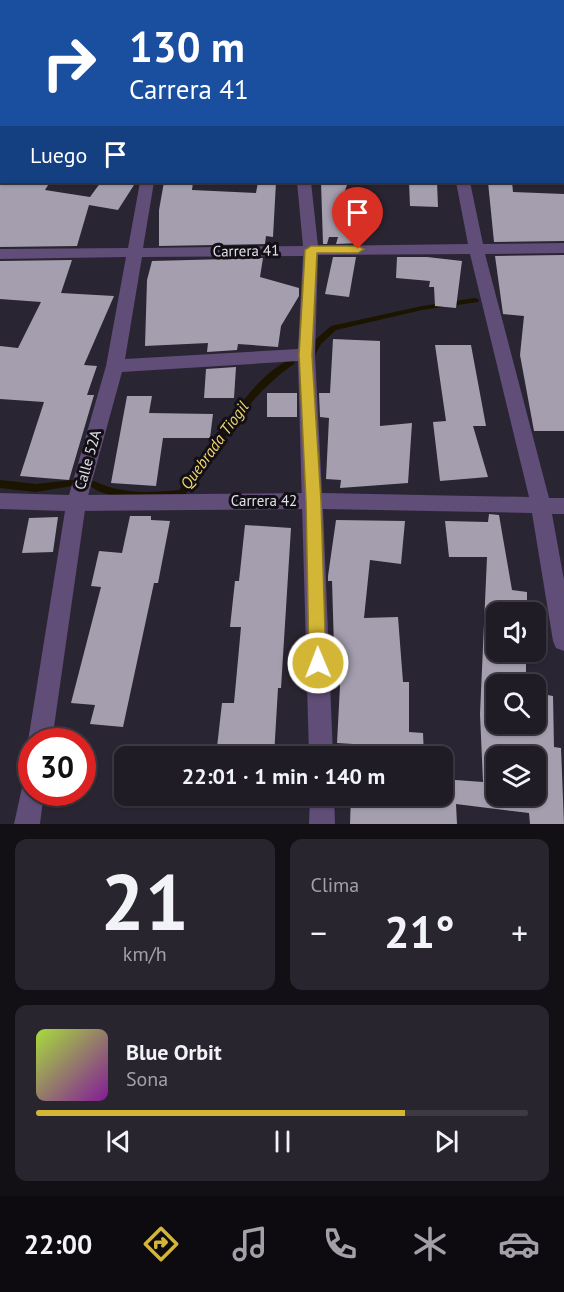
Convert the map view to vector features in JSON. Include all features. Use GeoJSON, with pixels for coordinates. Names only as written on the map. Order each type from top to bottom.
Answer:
{"type":"FeatureCollection","features":[{"type":"Feature","properties":{"kind":"street","name":"Calle 52A"},"geometry":{"type":"LineString","coordinates":[[42,728],[76,503],[115,366],[147,183]]}},
{"type":"Feature","properties":{"kind":"street"},"geometry":{"type":"LineString","coordinates":[[304,183],[311,250],[306,355],[321,746]]}},
{"type":"Feature","properties":{"kind":"street"},"geometry":{"type":"LineString","coordinates":[[464,183],[476,248],[541,506],[564,641]]}},
{"type":"Feature","properties":{"kind":"street","name":"Carrera 41"},"geometry":{"type":"LineString","coordinates":[[0,254],[564,248]]}},
{"type":"Feature","properties":{"kind":"street"},"geometry":{"type":"LineString","coordinates":[[115,366],[306,355]]}},
{"type":"Feature","properties":{"kind":"street","name":"Carrera 42"},"geometry":{"type":"LineString","coordinates":[[0,501],[76,503],[313,501],[564,506]]}},
{"type":"Feature","properties":{"kind":"street"},"geometry":{"type":"LineString","coordinates":[[27,824],[30,806]]}},
{"type":"Feature","properties":{"kind":"street"},"geometry":{"type":"LineString","coordinates":[[322,806],[322,824]]}},
{"type":"Feature","properties":{"kind":"building"},"geometry":{"type":"Polygon","coordinates":[[[0,183],[49,183],[45,190],[90,197],[100,183],[134,185],[118,210],[89,205],[77,246],[0,247],[0,183]]]}},
{"type":"Feature","properties":{"kind":"building"},"geometry":{"type":"Polygon","coordinates":[[[164,183],[193,183],[192,190],[256,193],[258,183],[276,183],[273,237],[266,236],[265,244],[159,246],[159,210],[164,183]]]}},
{"type":"Feature","properties":{"kind":"building"},"geometry":{"type":"Polygon","coordinates":[[[321,183],[348,183],[339,208],[350,208],[350,212],[365,212],[359,243],[336,244],[338,237],[329,237],[327,244],[323,244],[321,183]]]}},
{"type":"Feature","properties":{"kind":"building"},"geometry":{"type":"Polygon","coordinates":[[[409,183],[437,183],[438,207],[410,206],[409,183]]]}},
{"type":"Feature","properties":{"kind":"building"},"geometry":{"type":"Polygon","coordinates":[[[488,183],[512,183],[513,192],[564,194],[564,241],[494,242],[488,183]]]}},
{"type":"Feature","properties":{"kind":"building"},"geometry":{"type":"Polygon","coordinates":[[[564,255],[564,431],[534,431],[520,355],[524,316],[503,314],[495,256],[564,255]]]}},
{"type":"Feature","properties":{"kind":"building"},"geometry":{"type":"Polygon","coordinates":[[[333,257],[356,257],[349,297],[325,294],[333,257]]]}},
{"type":"Feature","properties":{"kind":"building"},"geometry":{"type":"Polygon","coordinates":[[[397,257],[427,257],[462,261],[456,308],[435,306],[434,287],[429,287],[430,281],[396,278],[397,257]]]}},
{"type":"Feature","properties":{"kind":"building"},"geometry":{"type":"Polygon","coordinates":[[[263,258],[260,277],[299,288],[299,296],[281,326],[278,347],[238,344],[237,350],[207,352],[208,343],[145,346],[147,280],[152,261],[263,258]]]}},
{"type":"Feature","properties":{"kind":"building"},"geometry":{"type":"Polygon","coordinates":[[[72,260],[61,293],[114,296],[84,365],[97,366],[87,395],[94,395],[69,480],[20,476],[44,402],[0,399],[0,346],[18,348],[41,302],[0,299],[0,261],[72,260]]]}},
{"type":"Feature","properties":{"kind":"building"},"geometry":{"type":"Polygon","coordinates":[[[333,339],[380,341],[380,426],[412,423],[408,483],[340,488],[341,480],[326,479],[329,418],[320,417],[319,393],[330,393],[333,339]]]}},
{"type":"Feature","properties":{"kind":"building"},"geometry":{"type":"Polygon","coordinates":[[[435,345],[471,345],[486,426],[473,426],[488,477],[440,481],[433,422],[446,421],[435,345]]]}},
{"type":"Feature","properties":{"kind":"building"},"geometry":{"type":"Polygon","coordinates":[[[236,367],[234,398],[204,398],[206,369],[236,367]]]}},
{"type":"Feature","properties":{"kind":"building"},"geometry":{"type":"Polygon","coordinates":[[[267,393],[297,393],[297,417],[267,417],[267,393]]]}},
{"type":"Feature","properties":{"kind":"building"},"geometry":{"type":"Polygon","coordinates":[[[127,396],[152,396],[149,413],[213,414],[210,438],[163,438],[156,486],[111,483],[127,396]]]}},
{"type":"Feature","properties":{"kind":"building"},"geometry":{"type":"Polygon","coordinates":[[[489,514],[499,515],[512,590],[527,592],[527,602],[486,602],[486,662],[526,662],[526,674],[486,674],[486,734],[546,734],[546,695],[553,696],[554,747],[561,748],[564,824],[530,824],[529,813],[456,804],[457,824],[350,824],[351,806],[453,806],[453,780],[483,782],[480,714],[487,557],[449,557],[445,521],[488,522],[489,514]]]}},
{"type":"Feature","properties":{"kind":"building"},"geometry":{"type":"Polygon","coordinates":[[[130,516],[151,516],[151,520],[170,521],[158,583],[154,583],[123,727],[90,724],[95,705],[71,703],[101,587],[91,586],[99,551],[122,553],[130,516]]]}},
{"type":"Feature","properties":{"kind":"building"},"geometry":{"type":"Polygon","coordinates":[[[58,517],[53,552],[22,553],[29,518],[58,517]]]}},
{"type":"Feature","properties":{"kind":"building"},"geometry":{"type":"Polygon","coordinates":[[[336,520],[405,521],[401,564],[370,560],[364,618],[398,617],[403,682],[409,682],[409,732],[423,733],[424,746],[353,746],[353,744],[337,743],[342,648],[334,648],[332,581],[328,581],[336,520]]]}},
{"type":"Feature","properties":{"kind":"building"},"geometry":{"type":"Polygon","coordinates":[[[245,525],[291,528],[281,688],[278,688],[275,746],[217,746],[222,703],[234,703],[241,627],[230,627],[235,581],[239,581],[245,525]]]}},
{"type":"Feature","properties":{"kind":"waterway","name":"Quebrada Tiogil"},"geometry":{"type":"LineString","coordinates":[[311,355],[318,342],[334,328],[422,308],[475,300]]}},
{"type":"Feature","properties":{"kind":"waterway","name":"Quebrada Tiogil"},"geometry":{"type":"LineString","coordinates":[[91,483],[123,494],[181,493],[244,406],[273,375],[291,362]]}},
{"type":"Feature","properties":{"kind":"waterway","name":"Quebrada Tiogil"},"geometry":{"type":"LineString","coordinates":[[0,484],[36,488],[72,483]]}},
{"type":"Feature","properties":{"kind":"route"},"geometry":{"type":"LineString","coordinates":[[318,663],[306,355],[311,250],[358,249]]}}]}
